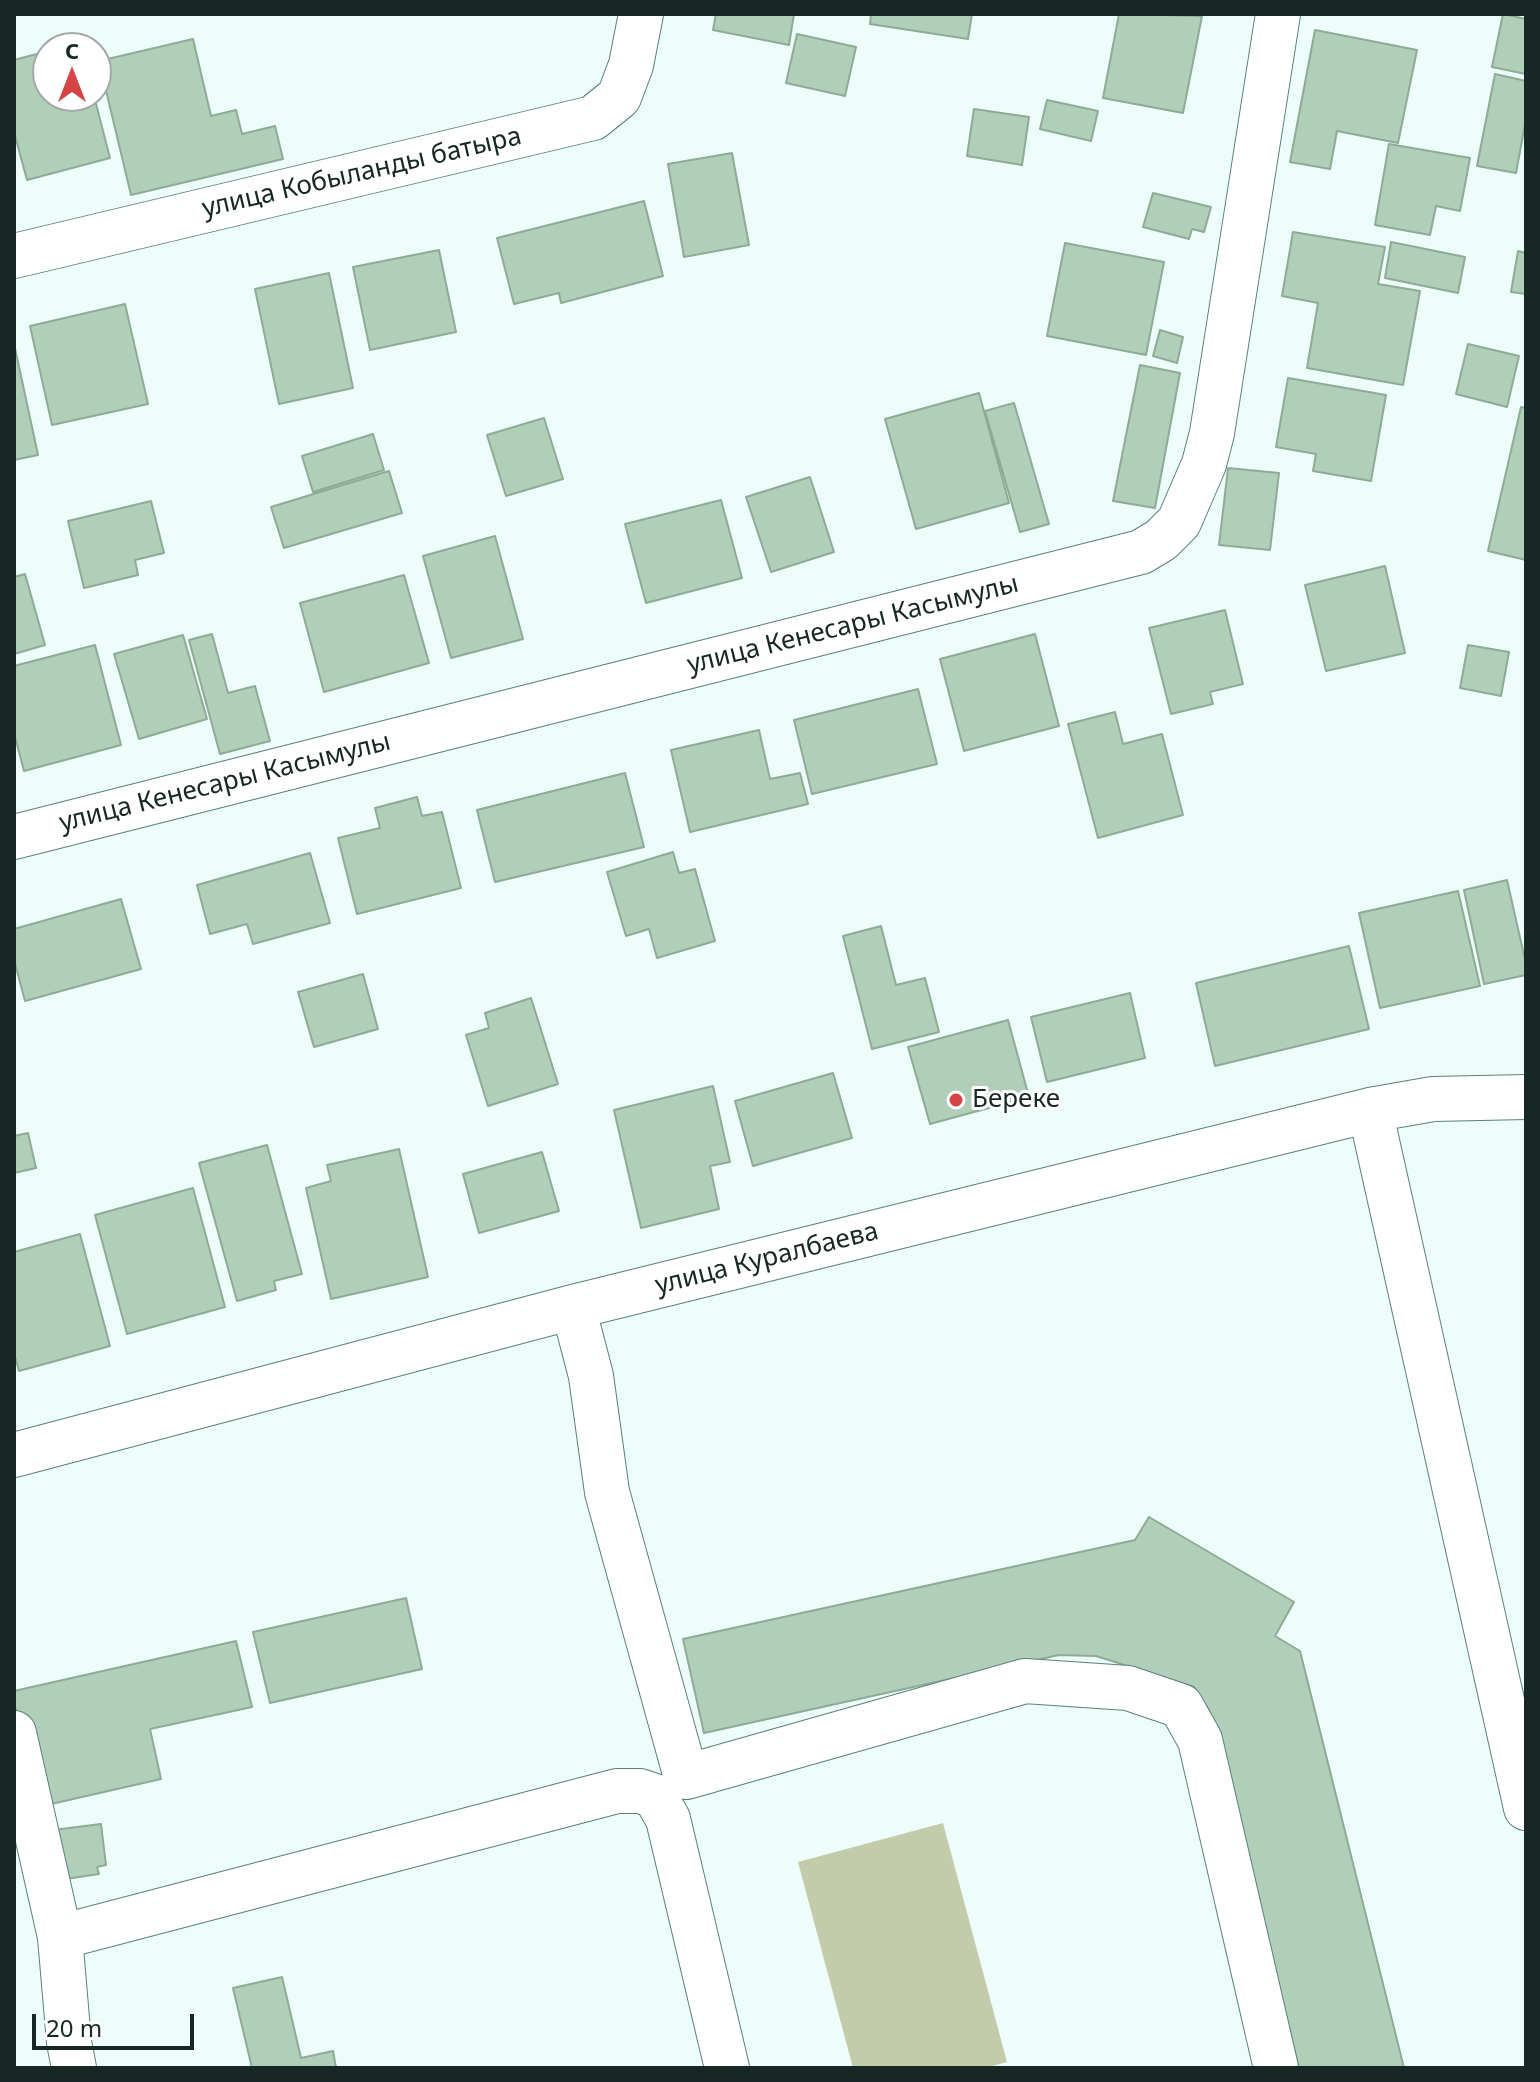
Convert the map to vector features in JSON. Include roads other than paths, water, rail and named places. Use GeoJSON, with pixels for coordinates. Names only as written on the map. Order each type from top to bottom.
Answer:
{"type":"FeatureCollection","features":[{"type":"Feature","properties":{"kind":"street","name":"улица Кобыланды батыра"},"geometry":{"type":"LineString","coordinates":[[14,256],[593,118],[619,97],[631,65],[641,14]]}},
{"type":"Feature","properties":{"kind":"street","name":"улица Кенесары Касымулы"},"geometry":{"type":"LineString","coordinates":[[14,837],[1126,556],[1141,552],[1161,540],[1179,522],[1204,464],[1212,433],[1278,14]]}},
{"type":"Feature","properties":{"kind":"street","name":"улица Куралбаева"},"geometry":{"type":"LineString","coordinates":[[14,1455],[573,1307],[1370,1110],[1433,1099],[1526,1097]]}},
{"type":"Feature","properties":{"kind":"street"},"geometry":{"type":"LineString","coordinates":[[1370,1110],[1526,1808]]}},
{"type":"Feature","properties":{"kind":"street"},"geometry":{"type":"LineString","coordinates":[[573,1307],[591,1376],[607,1492],[686,1777],[1025,1681],[1128,1688],[1181,1706],[1200,1740],[1276,2068]]}},
{"type":"Feature","properties":{"kind":"street"},"geometry":{"type":"LineString","coordinates":[[14,1733],[60,1937],[74,2068]]}},
{"type":"Feature","properties":{"kind":"street"},"geometry":{"type":"LineString","coordinates":[[60,1937],[617,1791],[640,1791],[655,1796],[668,1819],[727,2068]]}},
{"type":"Feature","properties":{"kind":"place","name":"Береке"},"geometry":{"type":"Point","coordinates":[956,1100]}}]}
